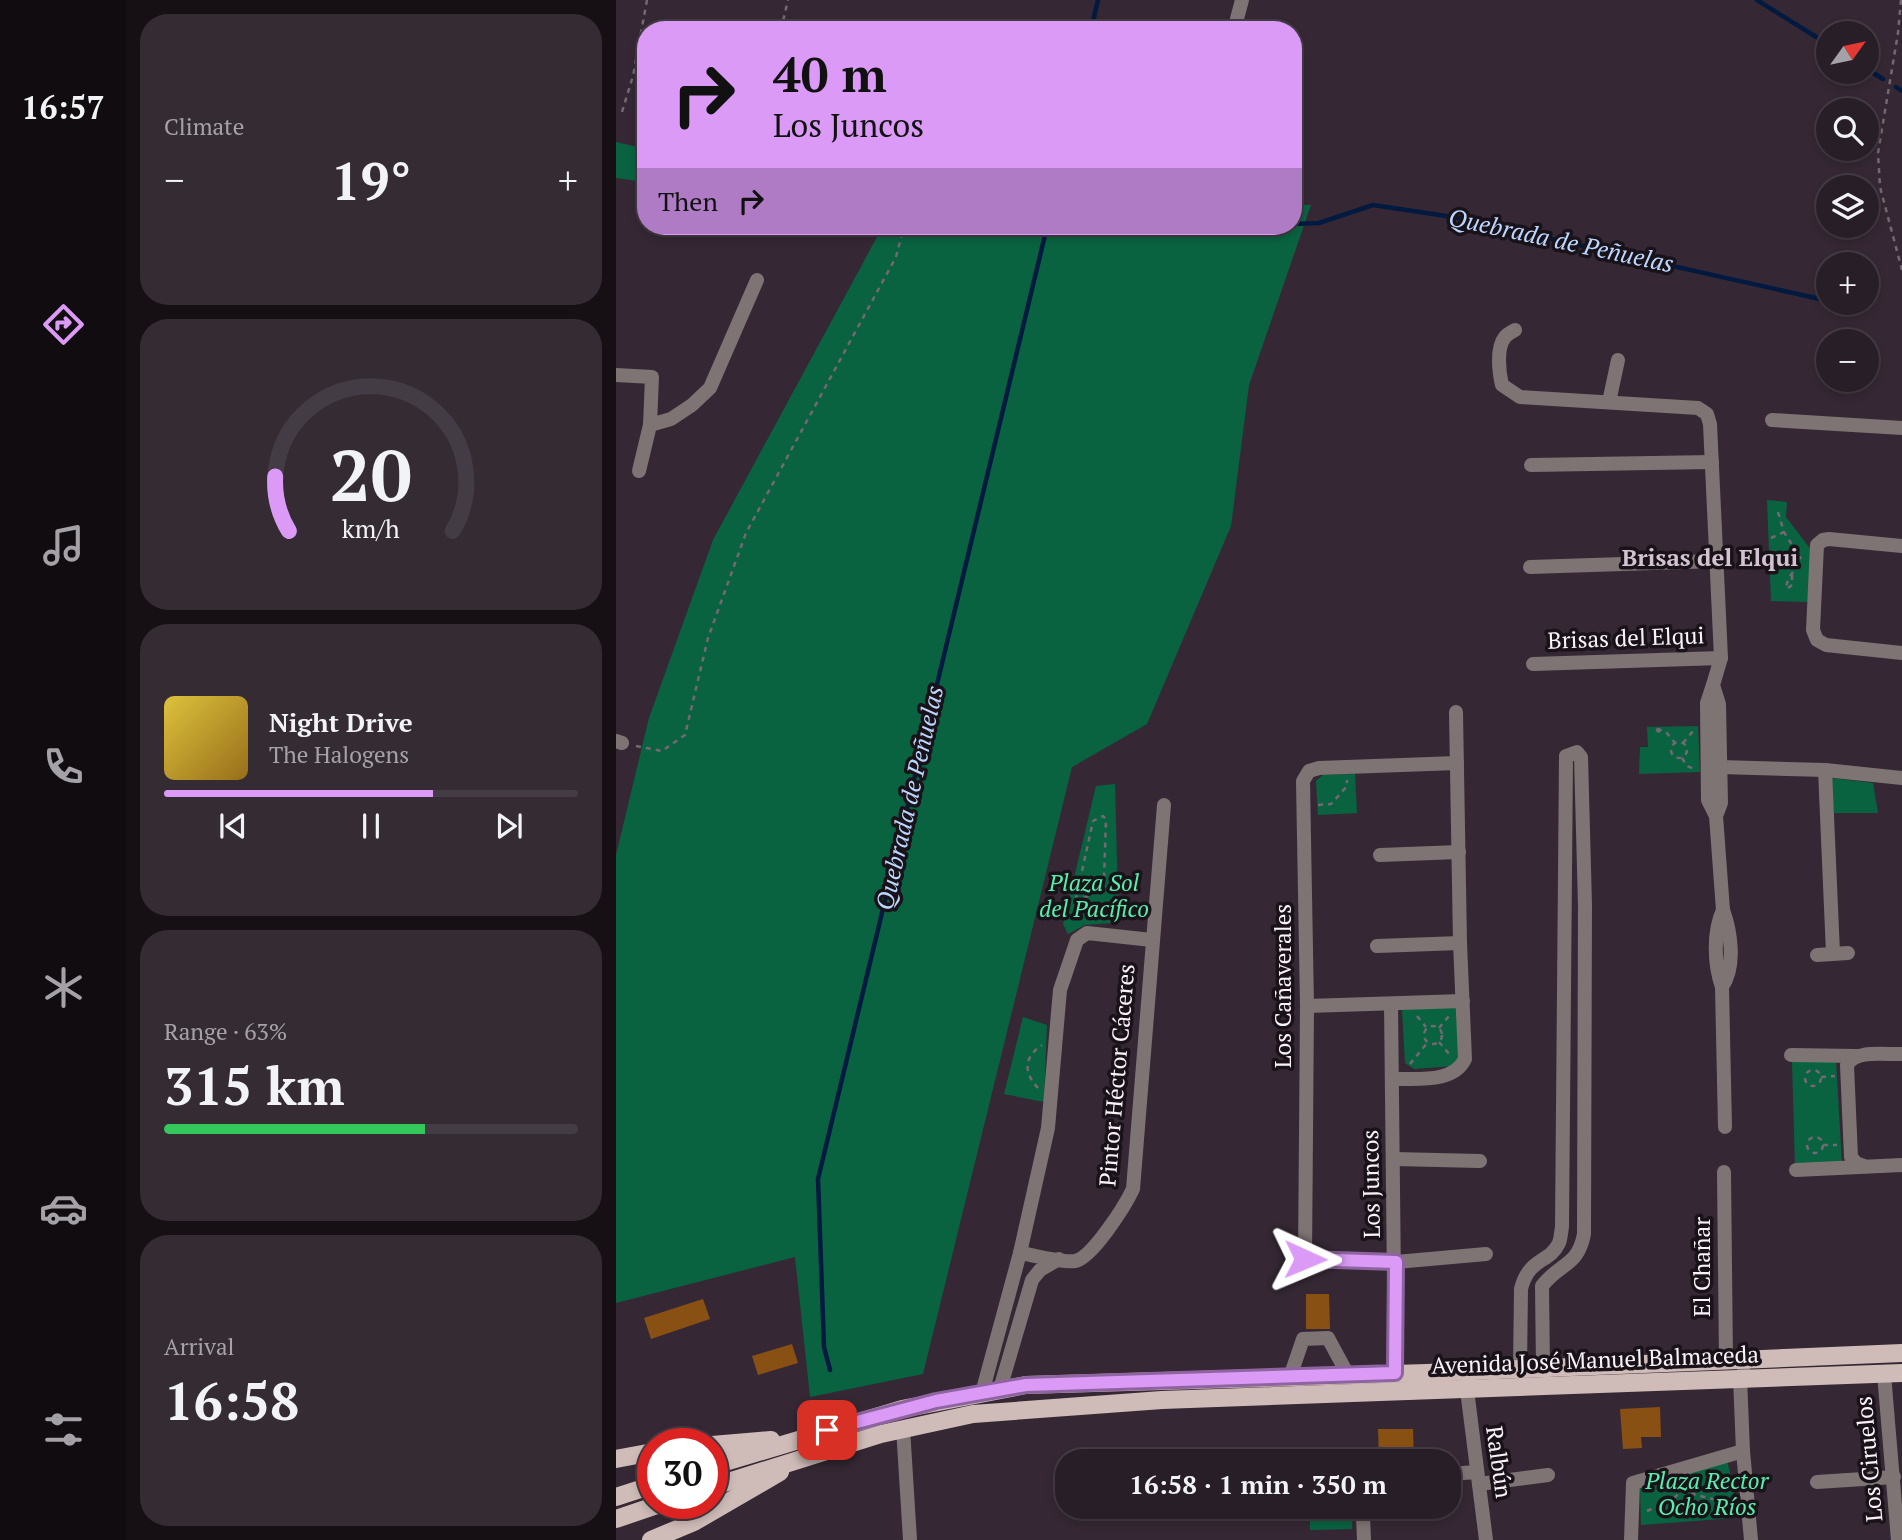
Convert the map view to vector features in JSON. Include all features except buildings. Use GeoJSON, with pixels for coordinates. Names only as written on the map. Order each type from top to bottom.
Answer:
{"type":"FeatureCollection","features":[{"type":"Feature","properties":{"kind":"main road","name":"Avenida José Manuel Balmaceda"},"geometry":{"type":"LineString","coordinates":[[728,1461],[902,1409],[1026,1385],[1902,1353]]}},
{"type":"Feature","properties":{"kind":"main road","name":"Avenida José Manuel Balmaceda"},"geometry":{"type":"LineString","coordinates":[[728,1482],[903,1428],[972,1414],[1111,1403],[1893,1373]]}},
{"type":"Feature","properties":{"kind":"main road"},"geometry":{"type":"LineString","coordinates":[[728,1444],[802,1437]]}},
{"type":"Feature","properties":{"kind":"main road"},"geometry":{"type":"LineString","coordinates":[[616,1459],[637,1455]]}},
{"type":"Feature","properties":{"kind":"main road"},"geometry":{"type":"LineString","coordinates":[[651,1540],[704,1516],[804,1457]]}},
{"type":"Feature","properties":{"kind":"main road"},"geometry":{"type":"LineString","coordinates":[[616,1497],[637,1490]]}},
{"type":"Feature","properties":{"kind":"main road"},"geometry":{"type":"LineString","coordinates":[[616,1519],[637,1512]]}},
{"type":"Feature","properties":{"kind":"street"},"geometry":{"type":"LineString","coordinates":[[1236,21],[1242,0]]}},
{"type":"Feature","properties":{"kind":"street"},"geometry":{"type":"LineString","coordinates":[[650,425],[671,419],[692,405],[710,388],[757,280]]}},
{"type":"Feature","properties":{"kind":"street"},"geometry":{"type":"LineString","coordinates":[[1515,330],[1505,336],[1501,347],[1499,374],[1502,385],[1520,397],[1609,402],[1618,360]]}},
{"type":"Feature","properties":{"kind":"street"},"geometry":{"type":"LineString","coordinates":[[616,375],[652,377],[650,425],[639,471]]}},
{"type":"Feature","properties":{"kind":"street","name":"Brisas del Elqui"},"geometry":{"type":"LineString","coordinates":[[1609,402],[1698,408],[1707,414],[1710,424],[1721,658],[1707,703],[1708,800],[1716,816],[1723,910],[1729,927],[1730,976],[1722,987],[1725,1127]]}},
{"type":"Feature","properties":{"kind":"street"},"geometry":{"type":"LineString","coordinates":[[1772,420],[1902,428]]}},
{"type":"Feature","properties":{"kind":"street"},"geometry":{"type":"LineString","coordinates":[[1531,465],[1712,462]]}},
{"type":"Feature","properties":{"kind":"street"},"geometry":{"type":"LineString","coordinates":[[1902,546],[1823,540],[1817,545],[1810,564],[1813,631],[1817,640],[1826,645],[1902,653]]}},
{"type":"Feature","properties":{"kind":"street"},"geometry":{"type":"LineString","coordinates":[[1530,567],[1716,561]]}},
{"type":"Feature","properties":{"kind":"street","name":"Brisas del Elqui"},"geometry":{"type":"LineString","coordinates":[[1533,664],[1721,658]]}},
{"type":"Feature","properties":{"kind":"street","name":"Brisas del Elqui"},"geometry":{"type":"LineString","coordinates":[[1713,685],[1719,704],[1721,803],[1716,816]]}},
{"type":"Feature","properties":{"kind":"street"},"geometry":{"type":"LineString","coordinates":[[1395,1079],[1440,1078],[1461,1068],[1465,1059],[1456,712]]}},
{"type":"Feature","properties":{"kind":"street"},"geometry":{"type":"LineString","coordinates":[[1520,1368],[1521,1289],[1524,1277],[1531,1266],[1553,1251],[1559,1242],[1562,1227],[1566,756],[1577,752],[1581,757],[1585,905],[1584,1234],[1582,1248],[1576,1258],[1547,1279],[1542,1286],[1543,1367]]}},
{"type":"Feature","properties":{"kind":"street","name":"Los Cañaverales"},"geometry":{"type":"LineString","coordinates":[[1396,1262],[1305,1259],[1307,1006],[1303,781],[1309,771],[1320,768],[1457,763]]}},
{"type":"Feature","properties":{"kind":"street"},"geometry":{"type":"LineString","coordinates":[[1720,767],[1825,770],[1902,778]]}},
{"type":"Feature","properties":{"kind":"street"},"geometry":{"type":"LineString","coordinates":[[1817,955],[1841,953],[1825,770]]}},
{"type":"Feature","properties":{"kind":"street","name":"Pintor Héctor Cáceres"},"geometry":{"type":"LineString","coordinates":[[1020,1253],[1074,1261],[1087,1256],[1133,1189],[1164,805]]}},
{"type":"Feature","properties":{"kind":"street"},"geometry":{"type":"LineString","coordinates":[[1381,855],[1459,852]]}},
{"type":"Feature","properties":{"kind":"street"},"geometry":{"type":"LineString","coordinates":[[1564,904],[1585,905]]}},
{"type":"Feature","properties":{"kind":"street","name":"Pintor Héctor Cáceres"},"geometry":{"type":"LineString","coordinates":[[1080,938],[1087,933],[1152,940]]}},
{"type":"Feature","properties":{"kind":"street"},"geometry":{"type":"LineString","coordinates":[[982,1392],[1020,1253],[1048,1128],[1060,990],[1080,938]]}},
{"type":"Feature","properties":{"kind":"street"},"geometry":{"type":"LineString","coordinates":[[1377,946],[1461,943]]}},
{"type":"Feature","properties":{"kind":"street"},"geometry":{"type":"LineString","coordinates":[[1307,1006],[1463,1001]]}},
{"type":"Feature","properties":{"kind":"street","name":"Los Juncos"},"geometry":{"type":"LineString","coordinates":[[1391,1004],[1395,1079],[1395,1373]]}},
{"type":"Feature","properties":{"kind":"street"},"geometry":{"type":"LineString","coordinates":[[1564,1031],[1585,1031]]}},
{"type":"Feature","properties":{"kind":"street"},"geometry":{"type":"LineString","coordinates":[[1791,1055],[1902,1054]]}},
{"type":"Feature","properties":{"kind":"street"},"geometry":{"type":"LineString","coordinates":[[1856,1056],[1849,1060],[1847,1065],[1851,1157],[1864,1166]]}},
{"type":"Feature","properties":{"kind":"street"},"geometry":{"type":"LineString","coordinates":[[1394,1159],[1480,1161]]}},
{"type":"Feature","properties":{"kind":"street"},"geometry":{"type":"LineString","coordinates":[[1796,1170],[1902,1165]]}},
{"type":"Feature","properties":{"kind":"street","name":"El Chañar"},"geometry":{"type":"LineString","coordinates":[[1724,1172],[1726,1361]]}},
{"type":"Feature","properties":{"kind":"street"},"geometry":{"type":"LineString","coordinates":[[1563,1173],[1584,1174]]}},
{"type":"Feature","properties":{"kind":"street"},"geometry":{"type":"LineString","coordinates":[[1396,1262],[1486,1254]]}},
{"type":"Feature","properties":{"kind":"street","name":"Pintor Héctor Cáceres"},"geometry":{"type":"LineString","coordinates":[[1000,1389],[1032,1280],[1040,1270],[1059,1259]]}},
{"type":"Feature","properties":{"kind":"street"},"geometry":{"type":"LineString","coordinates":[[1290,1377],[1303,1339],[1328,1338],[1348,1375]]}},
{"type":"Feature","properties":{"kind":"street"},"geometry":{"type":"LineString","coordinates":[[1751,1540],[1740,1378],[1747,1366],[1765,1358]]}},
{"type":"Feature","properties":{"kind":"street","name":"Los Ciruelos"},"geometry":{"type":"LineString","coordinates":[[1893,1373],[1894,1477],[1898,1540]]}},
{"type":"Feature","properties":{"kind":"street","name":"Ralbún"},"geometry":{"type":"LineString","coordinates":[[1467,1390],[1486,1540]]}},
{"type":"Feature","properties":{"kind":"street"},"geometry":{"type":"LineString","coordinates":[[903,1428],[910,1540]]}},
{"type":"Feature","properties":{"kind":"street"},"geometry":{"type":"LineString","coordinates":[[1631,1540],[1633,1483],[1743,1451]]}},
{"type":"Feature","properties":{"kind":"street"},"geometry":{"type":"LineString","coordinates":[[1461,1476],[1478,1478],[1548,1475]]}},
{"type":"Feature","properties":{"kind":"street"},"geometry":{"type":"LineString","coordinates":[[1817,1482],[1894,1477]]}},
{"type":"Feature","properties":{"kind":"street"},"geometry":{"type":"LineString","coordinates":[[1364,1519],[1364,1540]]}},
{"type":"Feature","properties":{"kind":"path"},"geometry":{"type":"LineString","coordinates":[[643,21],[647,0]]}},
{"type":"Feature","properties":{"kind":"path"},"geometry":{"type":"LineString","coordinates":[[783,21],[788,0]]}},
{"type":"Feature","properties":{"kind":"path"},"geometry":{"type":"LineString","coordinates":[[1901,0],[1878,153],[1880,187],[1902,270]]}},
{"type":"Feature","properties":{"kind":"path"},"geometry":{"type":"LineString","coordinates":[[622,112],[637,54]]}},
{"type":"Feature","properties":{"kind":"path"},"geometry":{"type":"LineString","coordinates":[[619,742],[662,751],[685,735],[708,638],[746,533],[896,257],[902,235]]}},
{"type":"Feature","properties":{"kind":"path"},"geometry":{"type":"LineString","coordinates":[[1778,512],[1784,532],[1797,554],[1810,564],[1791,575]]}},
{"type":"Feature","properties":{"kind":"path"},"geometry":{"type":"LineString","coordinates":[[1771,538],[1784,532]]}},
{"type":"Feature","properties":{"kind":"path"},"geometry":{"type":"LineString","coordinates":[[1656,730],[1666,732],[1675,743]]}},
{"type":"Feature","properties":{"kind":"path"},"geometry":{"type":"LineString","coordinates":[[1681,742],[1686,748],[1686,754],[1682,758],[1671,754],[1670,748],[1675,743],[1681,742]]}},
{"type":"Feature","properties":{"kind":"path"},"geometry":{"type":"LineString","coordinates":[[1304,806],[1331,804],[1347,786],[1349,766]]}},
{"type":"Feature","properties":{"kind":"path"},"geometry":{"type":"LineString","coordinates":[[1074,902],[1096,891],[1104,879],[1106,819],[1102,816],[1093,821],[1074,902],[1073,921],[1080,938]]}},
{"type":"Feature","properties":{"kind":"path"},"geometry":{"type":"LineString","coordinates":[[1430,1027],[1438,1027],[1441,1040],[1433,1044],[1428,1042],[1425,1031],[1430,1027]]}},
{"type":"Feature","properties":{"kind":"path"},"geometry":{"type":"LineString","coordinates":[[1051,1094],[1036,1087],[1029,1078],[1026,1065],[1030,1053],[1055,1041]]}},
{"type":"Feature","properties":{"kind":"path"},"geometry":{"type":"LineString","coordinates":[[1395,1079],[1428,1042]]}},
{"type":"Feature","properties":{"kind":"path"},"geometry":{"type":"LineString","coordinates":[[1812,1069],[1817,1071],[1821,1075],[1820,1081],[1814,1086],[1808,1085],[1804,1079],[1805,1073],[1812,1069]]}},
{"type":"Feature","properties":{"kind":"path"},"geometry":{"type":"LineString","coordinates":[[1811,1137],[1819,1138],[1822,1148],[1818,1152],[1811,1152],[1807,1148],[1807,1140],[1811,1137]]}},
{"type":"Feature","properties":{"kind":"path"},"geometry":{"type":"LineString","coordinates":[[1632,1521],[1644,1512],[1659,1508],[1700,1474]]}},
{"type":"Feature","properties":{"kind":"path"},"geometry":{"type":"LineString","coordinates":[[1681,1491],[1749,1508]]}},
{"type":"Feature","properties":{"kind":"green space"},"geometry":{"type":"Polygon","coordinates":[[[616,142],[637,147],[637,181],[616,178],[616,142]]]}},
{"type":"Feature","properties":{"kind":"green space","name":"Quebrada de Peñuelas"},"geometry":{"type":"Polygon","coordinates":[[[1302,205],[1311,205],[1302,231],[1302,205]]]}},
{"type":"Feature","properties":{"kind":"green space","name":"Quebrada de Peñuelas"},"geometry":{"type":"Polygon","coordinates":[[[878,235],[1301,235],[1249,385],[1231,526],[1147,724],[1072,767],[923,1374],[810,1397],[795,1257],[616,1303],[616,855],[649,718],[713,540],[878,235]]]}},
{"type":"Feature","properties":{"kind":"green space"},"geometry":{"type":"Polygon","coordinates":[[[1767,500],[1787,502],[1786,517],[1812,551],[1810,602],[1771,601],[1767,500]]]}},
{"type":"Feature","properties":{"kind":"green space"},"geometry":{"type":"Polygon","coordinates":[[[1698,726],[1700,772],[1639,774],[1640,747],[1648,747],[1647,727],[1698,726]]]}},
{"type":"Feature","properties":{"kind":"green space"},"geometry":{"type":"Polygon","coordinates":[[[1355,774],[1357,813],[1318,815],[1316,781],[1323,775],[1355,774]]]}},
{"type":"Feature","properties":{"kind":"green space"},"geometry":{"type":"Polygon","coordinates":[[[1830,778],[1873,783],[1878,813],[1834,813],[1830,778]]]}},
{"type":"Feature","properties":{"kind":"green space","name":"Plaza Sol del Pacífico"},"geometry":{"type":"Polygon","coordinates":[[[1115,784],[1118,900],[1111,923],[1085,925],[1068,934],[1063,924],[1096,786],[1115,784]]]}},
{"type":"Feature","properties":{"kind":"green space"},"geometry":{"type":"Polygon","coordinates":[[[1453,1005],[1459,1010],[1460,1058],[1454,1066],[1414,1069],[1405,1063],[1402,1010],[1453,1005]]]}},
{"type":"Feature","properties":{"kind":"green space"},"geometry":{"type":"Polygon","coordinates":[[[1023,1017],[1047,1025],[1044,1102],[1004,1094],[1023,1017]]]}},
{"type":"Feature","properties":{"kind":"green space"},"geometry":{"type":"Polygon","coordinates":[[[1792,1061],[1836,1061],[1842,1164],[1795,1166],[1792,1061]]]}},
{"type":"Feature","properties":{"kind":"green space","name":"Plaza Rector Ocho Ríos"},"geometry":{"type":"Polygon","coordinates":[[[1727,1460],[1733,1485],[1735,1518],[1641,1525],[1640,1486],[1727,1460]]]}},
{"type":"Feature","properties":{"kind":"green space"},"geometry":{"type":"Polygon","coordinates":[[[1310,1519],[1352,1519],[1352,1529],[1310,1530],[1310,1519]]]}},
{"type":"Feature","properties":{"kind":"waterway","name":"Quebrada de Peñuelas"},"geometry":{"type":"LineString","coordinates":[[1093,21],[1098,0]]}},
{"type":"Feature","properties":{"kind":"waterway"},"geometry":{"type":"LineString","coordinates":[[1757,0],[1816,37]]}},
{"type":"Feature","properties":{"kind":"waterway"},"geometry":{"type":"LineString","coordinates":[[1896,87],[1902,91]]}},
{"type":"Feature","properties":{"kind":"waterway","name":"Quebrada de Peñuelas"},"geometry":{"type":"LineString","coordinates":[[1302,224],[1319,223],[1373,205],[1453,217],[1816,298]]}},
{"type":"Feature","properties":{"kind":"waterway","name":"Quebrada de Peñuelas"},"geometry":{"type":"LineString","coordinates":[[830,1370],[824,1347],[818,1179],[1045,235]]}},
{"type":"Feature","properties":{"kind":"district","name":"Brisas del Elqui"},"geometry":{"type":"Point","coordinates":[1710,558]}},
{"type":"Feature","properties":{"kind":"route"},"geometry":{"type":"LineString","coordinates":[[827,1430],[936,1401],[1026,1385],[1395,1373],[1396,1262],[1305,1259]]}}]}
